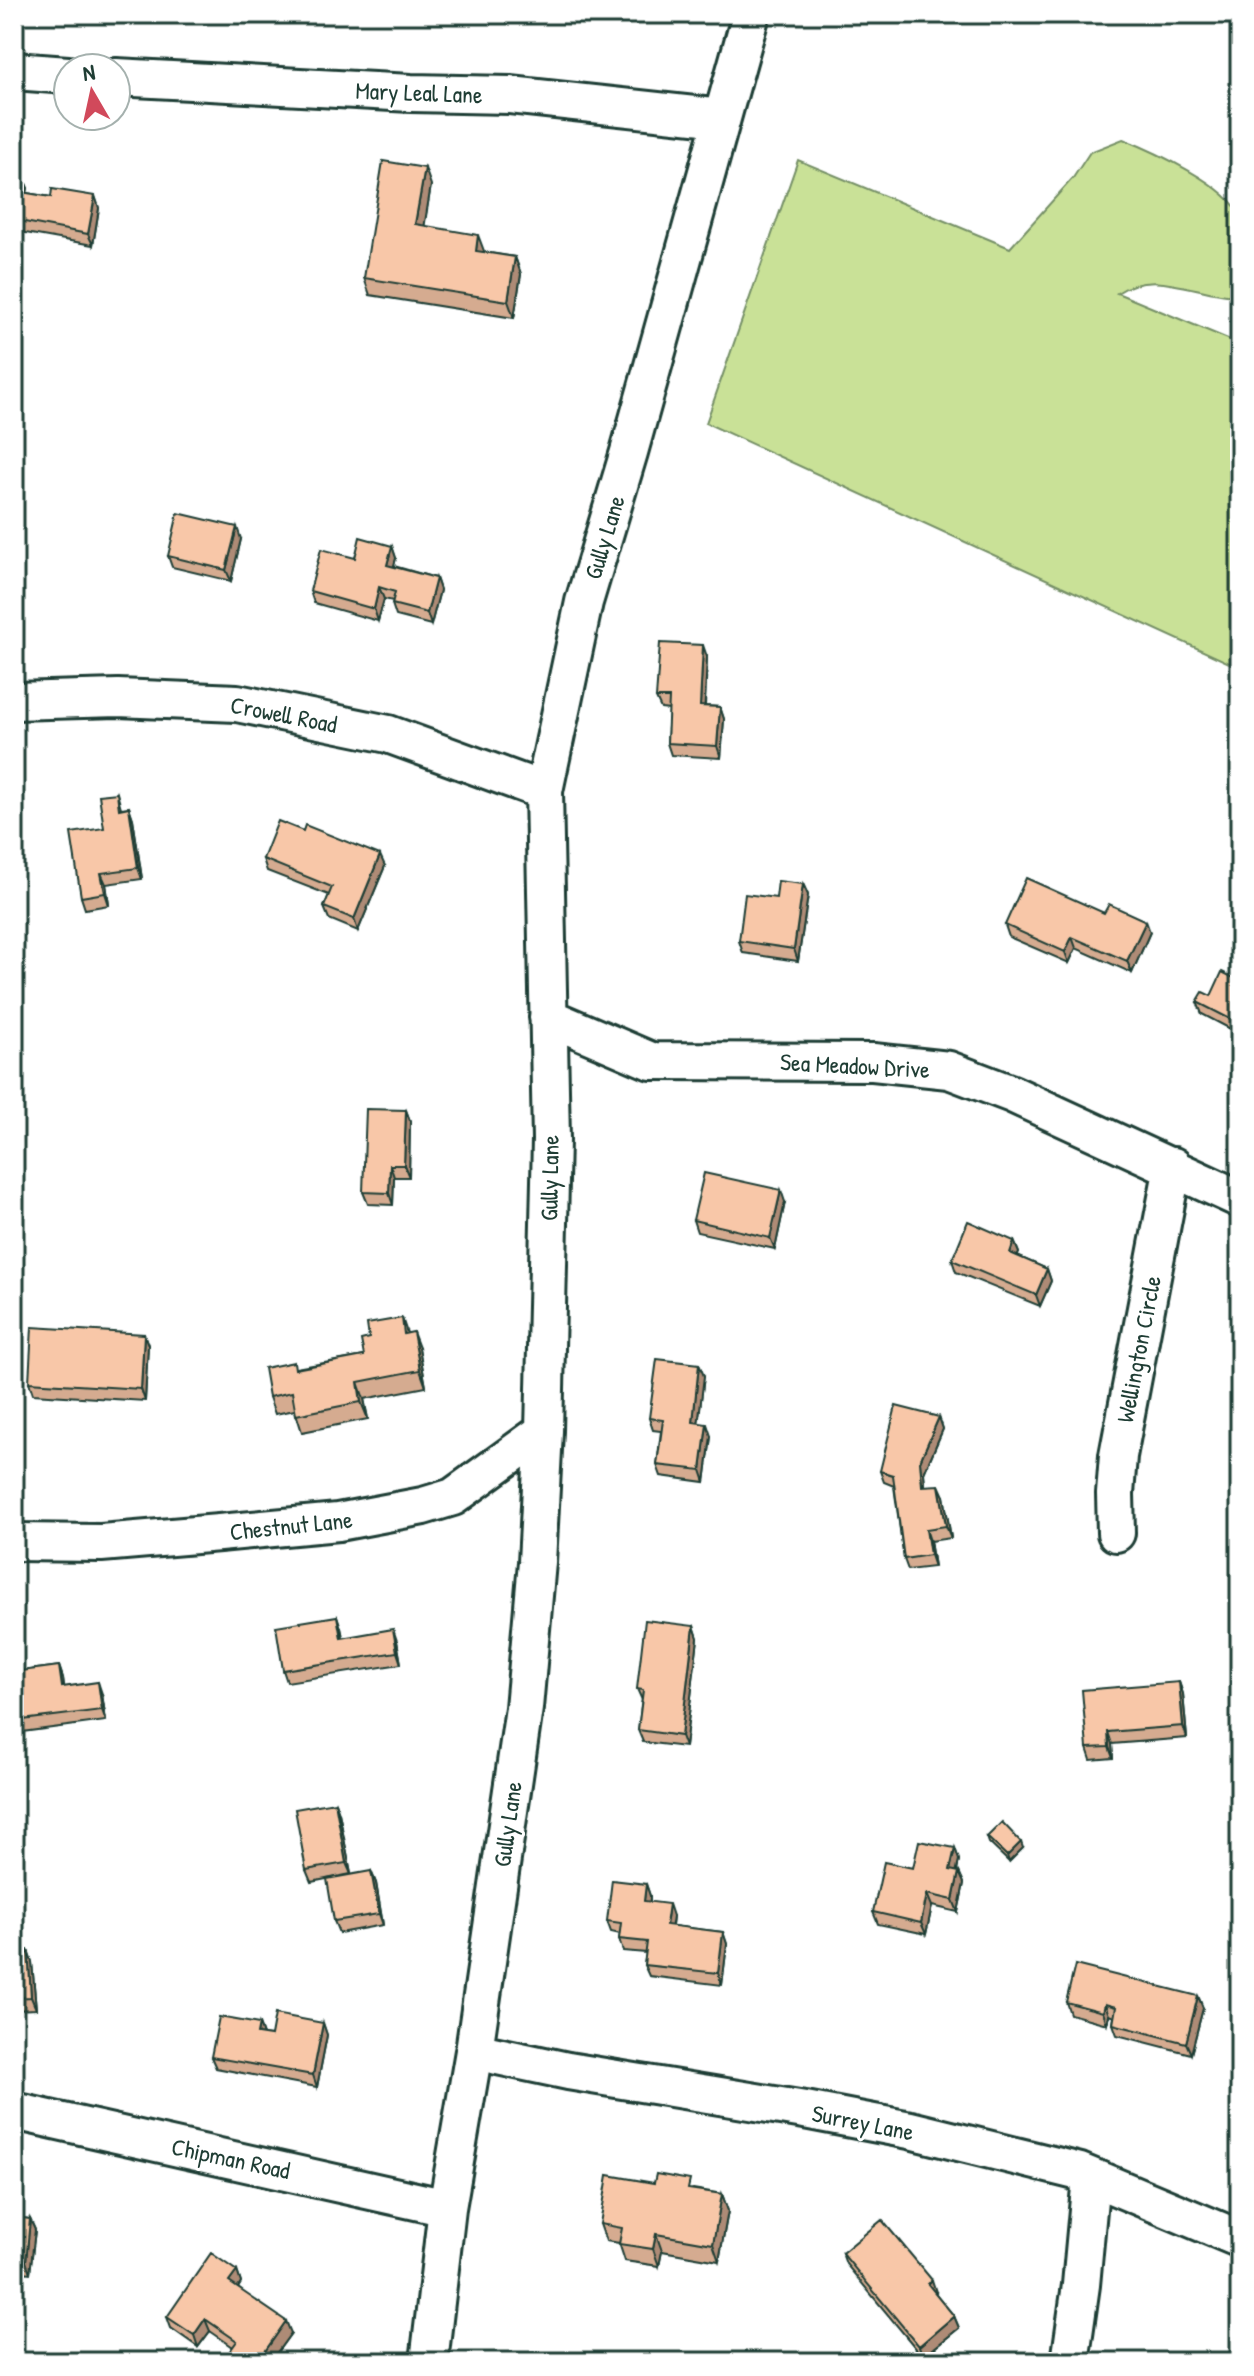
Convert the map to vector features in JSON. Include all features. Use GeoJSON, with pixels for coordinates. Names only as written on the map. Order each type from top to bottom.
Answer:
{"type":"FeatureCollection","features":[{"type":"Feature","properties":{"kind":"street","name":"Gully Lane"},"geometry":{"type":"LineString","coordinates":[[429,2362],[447,2208],[474,2051],[524,1708],[537,1562],[544,1431],[551,1140],[544,791],[584,602],[751,14]]}},
{"type":"Feature","properties":{"kind":"street"},"geometry":{"type":"LineString","coordinates":[[14,71],[52,74]]}},
{"type":"Feature","properties":{"kind":"street","name":"Mary Leal Lane"},"geometry":{"type":"LineString","coordinates":[[132,78],[411,93],[510,95],[722,118]]}},
{"type":"Feature","properties":{"kind":"street","name":"Crowell Road"},"geometry":{"type":"LineString","coordinates":[[14,701],[118,698],[237,703],[388,734],[544,791]]}},
{"type":"Feature","properties":{"kind":"street","name":"Sea Meadow Drive"},"geometry":{"type":"LineString","coordinates":[[548,1017],[651,1061],[873,1062],[949,1070],[1012,1094],[1240,1199]]}},
{"type":"Feature","properties":{"kind":"street","name":"Wellington Circle"},"geometry":{"type":"LineString","coordinates":[[1116,1533],[1118,1456],[1173,1166]]}},
{"type":"Feature","properties":{"kind":"street","name":"Chestnut Lane"},"geometry":{"type":"LineString","coordinates":[[14,1542],[101,1543],[219,1533],[338,1522],[423,1506],[453,1497],[544,1431]]}},
{"type":"Feature","properties":{"kind":"street","name":"Surrey Lane"},"geometry":{"type":"LineString","coordinates":[[474,2051],[568,2071],[910,2130],[1091,2177],[1240,2239]]}},
{"type":"Feature","properties":{"kind":"street","name":"Chipman Road"},"geometry":{"type":"LineString","coordinates":[[14,2111],[447,2208]]}},
{"type":"Feature","properties":{"kind":"street"},"geometry":{"type":"LineString","coordinates":[[1070,2362],[1091,2177]]}},
{"type":"Feature","properties":{"kind":"green space"},"geometry":{"type":"Polygon","coordinates":[[[1123,139],[1170,160],[1206,181],[1233,205],[1240,216],[1240,296],[1162,283],[1132,286],[1117,293],[1240,344],[1240,668],[706,423],[798,160],[1010,248],[1073,178],[1090,152],[1123,139]]]}},
{"type":"Feature","properties":{"kind":"building"},"geometry":{"type":"Polygon","coordinates":[[[383,161],[425,168],[415,224],[478,235],[476,251],[515,257],[508,301],[364,278],[383,161]]]}},
{"type":"Feature","properties":{"kind":"building"},"geometry":{"type":"Polygon","coordinates":[[[14,175],[23,176],[21,192],[51,197],[52,189],[95,196],[88,234],[14,220],[14,175]]]}},
{"type":"Feature","properties":{"kind":"building"},"geometry":{"type":"Polygon","coordinates":[[[178,513],[237,527],[226,570],[168,556],[178,513]]]}},
{"type":"Feature","properties":{"kind":"building"},"geometry":{"type":"Polygon","coordinates":[[[360,537],[392,546],[387,565],[436,578],[427,613],[392,604],[395,592],[379,587],[374,609],[310,591],[321,549],[355,558],[360,537]]]}},
{"type":"Feature","properties":{"kind":"building"},"geometry":{"type":"Polygon","coordinates":[[[660,643],[703,645],[700,706],[720,707],[717,746],[667,743],[669,698],[656,698],[660,643]]]}},
{"type":"Feature","properties":{"kind":"building"},"geometry":{"type":"Polygon","coordinates":[[[117,793],[119,809],[129,807],[138,868],[101,873],[105,893],[81,897],[71,833],[104,828],[99,795],[117,793]]]}},
{"type":"Feature","properties":{"kind":"building"},"geometry":{"type":"Polygon","coordinates":[[[278,821],[303,831],[305,825],[380,855],[354,919],[324,907],[332,887],[263,859],[278,821]]]}},
{"type":"Feature","properties":{"kind":"building"},"geometry":{"type":"Polygon","coordinates":[[[1026,878],[1104,913],[1109,904],[1146,921],[1127,961],[1072,937],[1065,952],[1005,925],[1026,878]]]}},
{"type":"Feature","properties":{"kind":"building"},"geometry":{"type":"Polygon","coordinates":[[[778,881],[803,884],[794,949],[739,941],[745,894],[776,898],[778,881]]]}},
{"type":"Feature","properties":{"kind":"building"},"geometry":{"type":"Polygon","coordinates":[[[1222,972],[1240,981],[1240,1024],[1197,1002],[1203,992],[1211,996],[1222,972]]]}},
{"type":"Feature","properties":{"kind":"building"},"geometry":{"type":"Polygon","coordinates":[[[366,1109],[406,1110],[404,1165],[390,1165],[389,1193],[363,1192],[366,1109]]]}},
{"type":"Feature","properties":{"kind":"building"},"geometry":{"type":"Polygon","coordinates":[[[704,1173],[781,1190],[770,1238],[693,1220],[704,1173]]]}},
{"type":"Feature","properties":{"kind":"building"},"geometry":{"type":"Polygon","coordinates":[[[968,1221],[1014,1241],[1010,1253],[1047,1269],[1036,1295],[952,1260],[968,1221]]]}},
{"type":"Feature","properties":{"kind":"building"},"geometry":{"type":"Polygon","coordinates":[[[402,1318],[404,1334],[413,1332],[420,1370],[358,1382],[361,1402],[296,1415],[292,1392],[269,1397],[264,1368],[294,1362],[295,1369],[364,1356],[361,1340],[369,1338],[367,1324],[402,1318]]]}},
{"type":"Feature","properties":{"kind":"building"},"geometry":{"type":"Polygon","coordinates":[[[32,1327],[144,1334],[141,1389],[29,1382],[32,1327]]]}},
{"type":"Feature","properties":{"kind":"building"},"geometry":{"type":"Polygon","coordinates":[[[657,1359],[699,1364],[693,1422],[707,1424],[701,1470],[657,1465],[663,1420],[649,1418],[657,1359]]]}},
{"type":"Feature","properties":{"kind":"building"},"geometry":{"type":"Polygon","coordinates":[[[896,1406],[939,1417],[920,1461],[922,1486],[939,1485],[946,1526],[926,1529],[930,1555],[904,1559],[893,1475],[880,1471],[896,1406]]]}},
{"type":"Feature","properties":{"kind":"building"},"geometry":{"type":"Polygon","coordinates":[[[337,1616],[341,1638],[393,1629],[397,1652],[283,1670],[276,1626],[337,1616]]]}},
{"type":"Feature","properties":{"kind":"building"},"geometry":{"type":"Polygon","coordinates":[[[645,1620],[694,1626],[681,1736],[638,1730],[643,1690],[637,1689],[645,1620]]]}},
{"type":"Feature","properties":{"kind":"building"},"geometry":{"type":"Polygon","coordinates":[[[59,1666],[62,1687],[98,1682],[102,1710],[14,1721],[14,1672],[59,1666]]]}},
{"type":"Feature","properties":{"kind":"building"},"geometry":{"type":"Polygon","coordinates":[[[1179,1682],[1183,1726],[1108,1732],[1109,1747],[1087,1748],[1082,1690],[1179,1682]]]}},
{"type":"Feature","properties":{"kind":"building"},"geometry":{"type":"Polygon","coordinates":[[[335,1802],[346,1863],[306,1870],[295,1809],[335,1802]]]}},
{"type":"Feature","properties":{"kind":"building"},"geometry":{"type":"Polygon","coordinates":[[[1002,1822],[1021,1842],[1007,1856],[987,1837],[1002,1822]]]}},
{"type":"Feature","properties":{"kind":"building"},"geometry":{"type":"Polygon","coordinates":[[[919,1841],[955,1848],[950,1870],[959,1872],[953,1900],[927,1894],[921,1923],[873,1912],[884,1862],[913,1868],[919,1841]]]}},
{"type":"Feature","properties":{"kind":"building"},"geometry":{"type":"Polygon","coordinates":[[[371,1871],[379,1914],[334,1921],[327,1879],[371,1871]]]}},
{"type":"Feature","properties":{"kind":"building"},"geometry":{"type":"Polygon","coordinates":[[[612,1880],[646,1884],[644,1901],[669,1904],[666,1925],[723,1932],[718,1973],[644,1965],[647,1942],[619,1939],[621,1923],[607,1921],[612,1880]]]}},
{"type":"Feature","properties":{"kind":"building"},"geometry":{"type":"Polygon","coordinates":[[[28,1950],[31,1997],[14,1998],[14,1951],[28,1950]]]}},
{"type":"Feature","properties":{"kind":"building"},"geometry":{"type":"Polygon","coordinates":[[[1075,1965],[1198,1996],[1186,2043],[1113,2024],[1116,2007],[1105,2004],[1103,2012],[1066,2002],[1075,1965]]]}},
{"type":"Feature","properties":{"kind":"building"},"geometry":{"type":"Polygon","coordinates":[[[275,2014],[323,2023],[313,2075],[211,2057],[219,2017],[259,2024],[257,2034],[271,2036],[275,2014]]]}},
{"type":"Feature","properties":{"kind":"building"},"geometry":{"type":"Polygon","coordinates":[[[656,2174],[690,2180],[688,2189],[722,2194],[713,2244],[656,2234],[653,2249],[619,2244],[622,2228],[600,2224],[608,2175],[654,2183],[656,2174]]]}},
{"type":"Feature","properties":{"kind":"building"},"geometry":{"type":"Polygon","coordinates":[[[14,2217],[30,2219],[26,2261],[14,2260],[14,2217]]]}},
{"type":"Feature","properties":{"kind":"building"},"geometry":{"type":"Polygon","coordinates":[[[882,2220],[932,2280],[928,2284],[954,2316],[919,2346],[842,2253],[882,2220]]]}},
{"type":"Feature","properties":{"kind":"building"},"geometry":{"type":"Polygon","coordinates":[[[211,2253],[237,2271],[229,2282],[286,2321],[261,2357],[256,2354],[250,2362],[222,2362],[237,2341],[205,2319],[194,2335],[167,2317],[211,2253]]]}}]}
